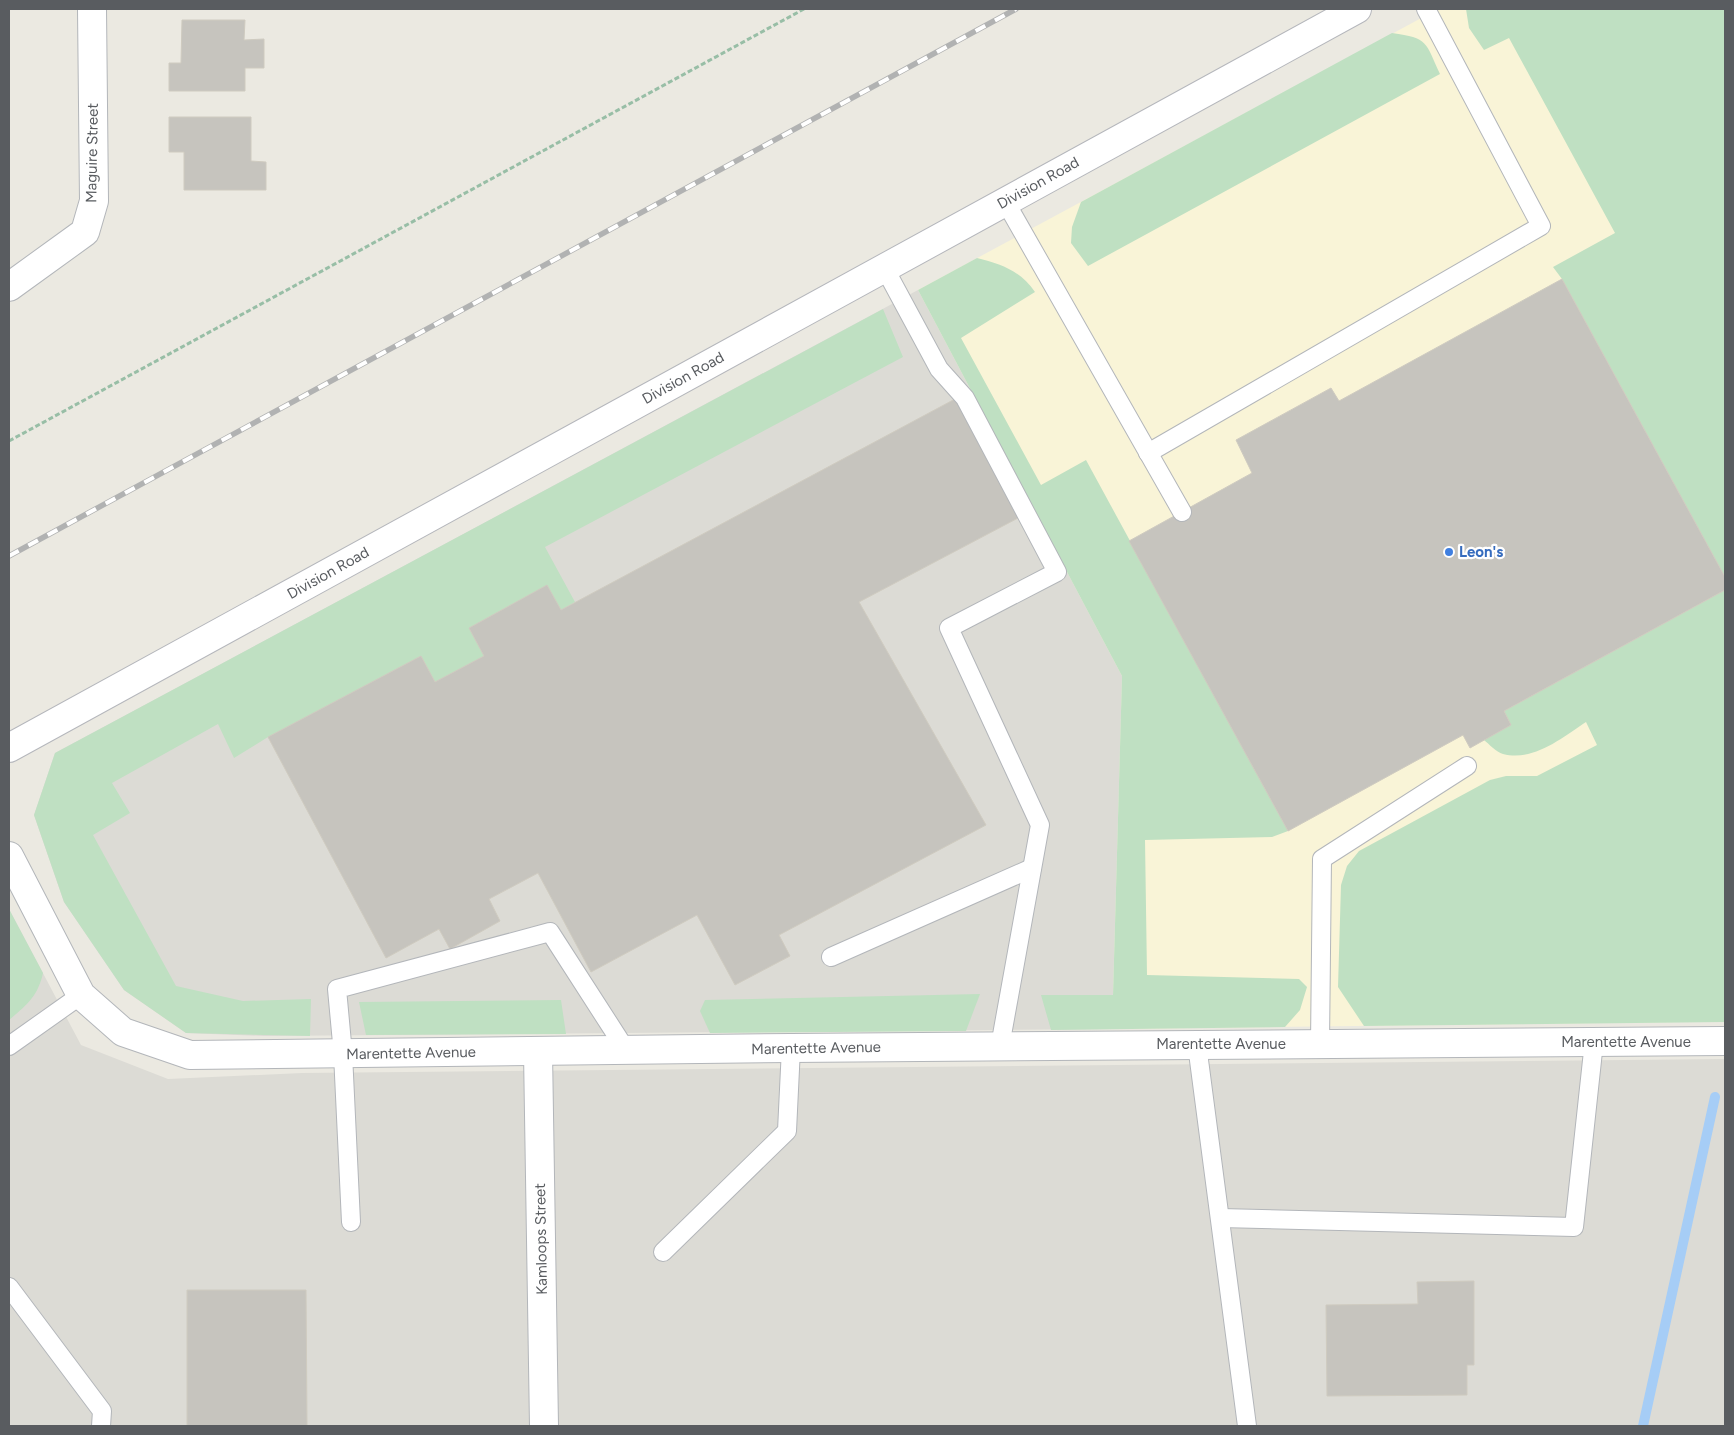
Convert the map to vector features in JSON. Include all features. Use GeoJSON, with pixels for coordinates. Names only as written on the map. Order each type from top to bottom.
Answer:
{"type":"FeatureCollection","features":[{"type":"Feature","properties":{"kind":"street","name":"Maguire Street"},"geometry":{"type":"LineString","coordinates":[[9,286],[85,232],[94,202],[92,9]]}},
{"type":"Feature","properties":{"kind":"street","name":"Division Road"},"geometry":{"type":"LineString","coordinates":[[9,748],[1357,9]]}},
{"type":"Feature","properties":{"kind":"street","name":"Marentette Avenue"},"geometry":{"type":"LineString","coordinates":[[9,856],[81,995],[124,1032],[190,1055],[1000,1046],[1725,1041]]}},
{"type":"Feature","properties":{"kind":"street","name":"Kamloops Street"},"geometry":{"type":"LineString","coordinates":[[538,1052],[544,1426]]}},
{"type":"Feature","properties":{"kind":"lane"},"geometry":{"type":"LineString","coordinates":[[1148,453],[1541,226],[1426,9]]}},
{"type":"Feature","properties":{"kind":"lane"},"geometry":{"type":"LineString","coordinates":[[1005,201],[1182,512]]}},
{"type":"Feature","properties":{"kind":"lane"},"geometry":{"type":"LineString","coordinates":[[884,268],[939,370],[965,398],[1057,572],[949,628],[1040,825],[1000,1046]]}},
{"type":"Feature","properties":{"kind":"lane"},"geometry":{"type":"LineString","coordinates":[[1320,1044],[1322,859],[1467,766]]}},
{"type":"Feature","properties":{"kind":"lane"},"geometry":{"type":"LineString","coordinates":[[831,957],[1032,868]]}},
{"type":"Feature","properties":{"kind":"lane"},"geometry":{"type":"LineString","coordinates":[[351,1222],[343,1054],[337,989],[550,932],[626,1050]]}},
{"type":"Feature","properties":{"kind":"lane"},"geometry":{"type":"LineString","coordinates":[[9,1046],[81,995]]}},
{"type":"Feature","properties":{"kind":"lane"},"geometry":{"type":"LineString","coordinates":[[1220,1218],[1574,1227],[1594,1042]]}},
{"type":"Feature","properties":{"kind":"lane"},"geometry":{"type":"LineString","coordinates":[[1197,1045],[1247,1426]]}},
{"type":"Feature","properties":{"kind":"lane"},"geometry":{"type":"LineString","coordinates":[[663,1252],[787,1131],[791,1048]]}},
{"type":"Feature","properties":{"kind":"lane"},"geometry":{"type":"LineString","coordinates":[[9,1287],[102,1411],[101,1426]]}},
{"type":"Feature","properties":{"kind":"path"},"geometry":{"type":"LineString","coordinates":[[9,441],[804,9]]}},
{"type":"Feature","properties":{"kind":"shaded area"},"geometry":{"type":"Polygon","coordinates":[[[1438,9],[1725,9],[1725,797],[1679,1022],[1112,1029],[1122,676],[918,290],[1438,9]]]}},
{"type":"Feature","properties":{"kind":"shaded area"},"geometry":{"type":"Polygon","coordinates":[[[918,290],[1122,676],[1112,1029],[264,1036],[186,1033],[124,990],[64,902],[34,815],[55,753],[918,290]]]}},
{"type":"Feature","properties":{"kind":"shaded area"},"geometry":{"type":"Polygon","coordinates":[[[9,909],[81,1045],[168,1079],[302,1073],[1725,1059],[1725,1426],[9,1426],[9,909]]]}},
{"type":"Feature","properties":{"kind":"green space"},"geometry":{"type":"Polygon","coordinates":[[[1466,9],[1725,9],[1725,577],[1562,279],[1553,267],[1615,233],[1509,38],[1484,50],[1469,28],[1466,9]]]}},
{"type":"Feature","properties":{"kind":"green space"},"geometry":{"type":"Polygon","coordinates":[[[1392,33],[1413,37],[1424,43],[1440,74],[1088,266],[1071,243],[1072,227],[1081,202],[1392,33]]]}},
{"type":"Feature","properties":{"kind":"green space"},"geometry":{"type":"Polygon","coordinates":[[[977,258],[1010,269],[1035,292],[961,338],[1041,485],[1086,460],[1288,831],[1272,837],[1145,840],[1147,975],[1299,979],[1307,987],[1300,1010],[1285,1027],[1051,1030],[1041,995],[1113,995],[1122,676],[918,290],[977,258]]]}},
{"type":"Feature","properties":{"kind":"green space"},"geometry":{"type":"Polygon","coordinates":[[[883,309],[903,357],[545,547],[575,602],[561,610],[547,586],[469,628],[484,656],[435,682],[421,656],[268,737],[234,758],[218,724],[112,783],[130,813],[93,835],[176,986],[243,1001],[311,999],[310,1036],[186,1033],[124,990],[64,902],[34,815],[55,753],[883,309]]]}},
{"type":"Feature","properties":{"kind":"green space"},"geometry":{"type":"Polygon","coordinates":[[[1725,590],[1725,1022],[1364,1026],[1338,987],[1341,885],[1347,866],[1359,851],[1490,780],[1506,776],[1537,776],[1597,745],[1586,722],[1547,747],[1525,755],[1503,754],[1495,750],[1484,740],[1511,725],[1504,711],[1725,590]]]}},
{"type":"Feature","properties":{"kind":"green space"},"geometry":{"type":"Polygon","coordinates":[[[9,909],[43,973],[35,994],[9,1020],[9,909]]]}},
{"type":"Feature","properties":{"kind":"green space"},"geometry":{"type":"Polygon","coordinates":[[[980,994],[966,1031],[710,1033],[700,1011],[705,1000],[980,994]]]}},
{"type":"Feature","properties":{"kind":"green space"},"geometry":{"type":"Polygon","coordinates":[[[561,1000],[566,1034],[366,1035],[359,1002],[561,1000]]]}},
{"type":"Feature","properties":{"kind":"building"},"geometry":{"type":"Polygon","coordinates":[[[182,20],[245,20],[244,40],[264,39],[264,68],[245,68],[245,91],[169,91],[169,63],[181,63],[182,20]]]}},
{"type":"Feature","properties":{"kind":"building"},"geometry":{"type":"Polygon","coordinates":[[[169,117],[251,117],[251,161],[266,162],[266,190],[184,190],[184,152],[169,152],[169,117]]]}},
{"type":"Feature","properties":{"kind":"building"},"geometry":{"type":"Polygon","coordinates":[[[1562,279],[1725,577],[1725,590],[1504,711],[1511,725],[1470,748],[1463,735],[1288,831],[1129,541],[1252,473],[1236,440],[1331,388],[1339,401],[1562,279]]]}},
{"type":"Feature","properties":{"kind":"building"},"geometry":{"type":"Polygon","coordinates":[[[955,399],[1020,517],[859,602],[986,825],[779,935],[790,956],[735,985],[697,915],[591,972],[538,873],[489,899],[500,921],[450,949],[439,929],[386,958],[268,737],[421,656],[435,682],[484,656],[469,628],[547,585],[561,610],[955,399]]]}},
{"type":"Feature","properties":{"kind":"building"},"geometry":{"type":"Polygon","coordinates":[[[1474,1281],[1474,1365],[1467,1365],[1467,1395],[1327,1396],[1326,1305],[1418,1304],[1417,1282],[1474,1281]]]}},
{"type":"Feature","properties":{"kind":"building"},"geometry":{"type":"Polygon","coordinates":[[[187,1290],[306,1290],[307,1426],[187,1426],[187,1290]]]}},
{"type":"Feature","properties":{"kind":"waterway"},"geometry":{"type":"LineString","coordinates":[[1643,1426],[1715,1097]]}},
{"type":"Feature","properties":{"kind":"railway"},"geometry":{"type":"LineString","coordinates":[[9,556],[1016,9]]}},
{"type":"Feature","properties":{"kind":"place","name":"Leon's"},"geometry":{"type":"Point","coordinates":[1449,552]}}]}
